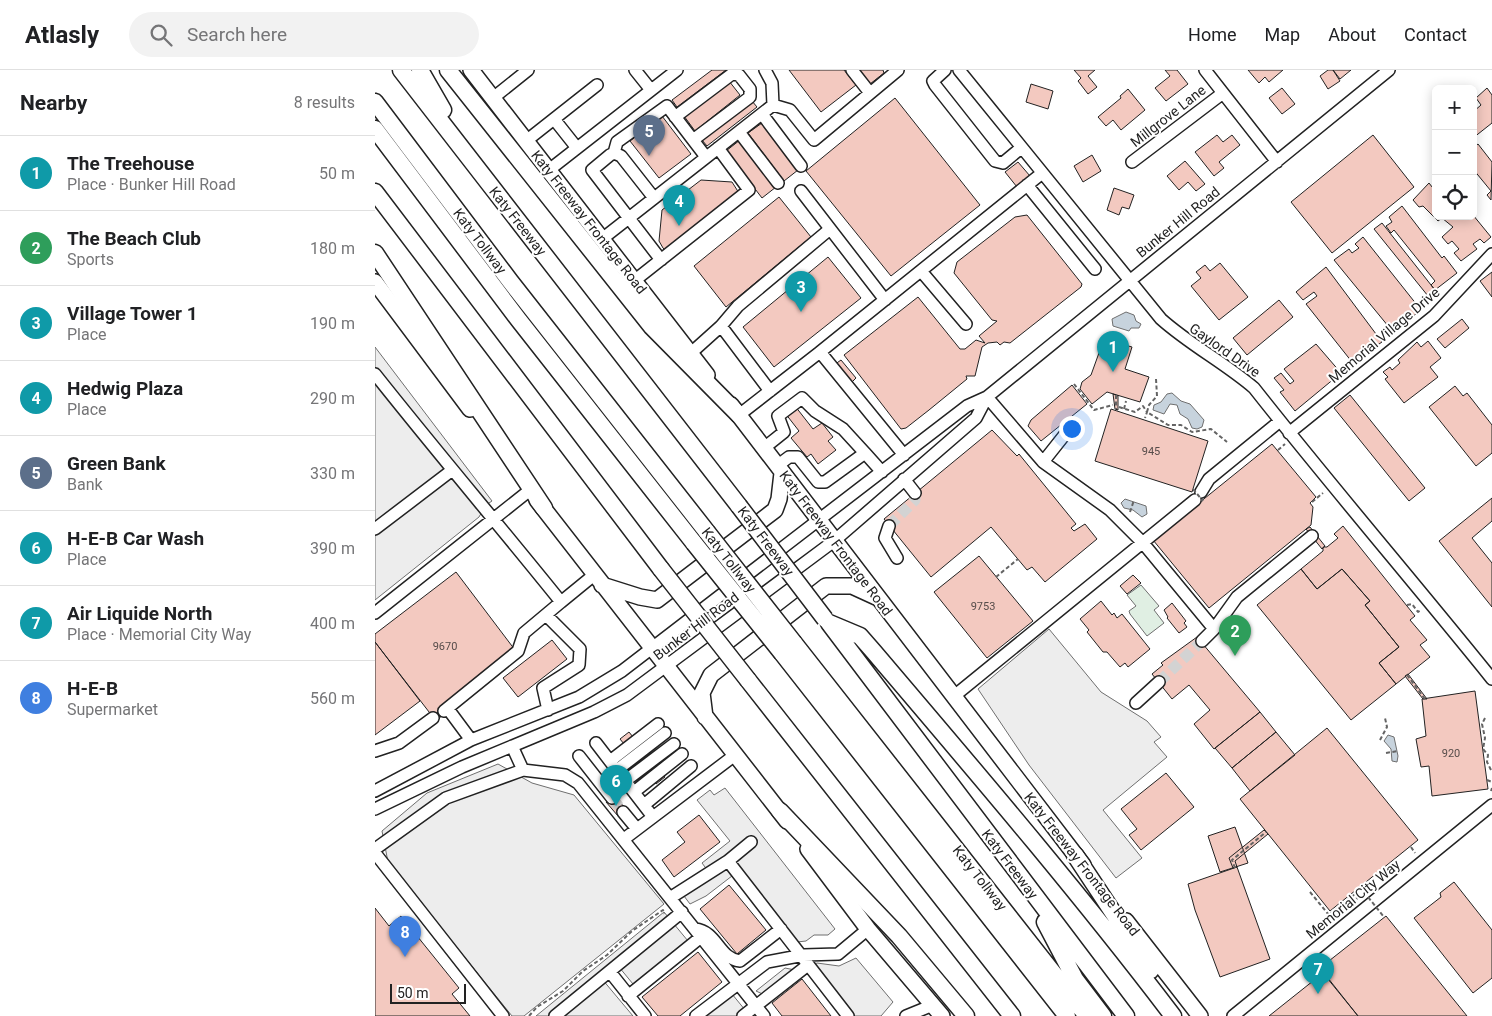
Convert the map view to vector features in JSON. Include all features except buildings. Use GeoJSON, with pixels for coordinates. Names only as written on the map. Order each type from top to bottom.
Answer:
{"type":"FeatureCollection","features":[{"type":"Feature","properties":{"kind":"highway","name":"Katy Freeway"},"geometry":{"type":"LineString","coordinates":[[401,70],[739,506],[1127,1016]]}},
{"type":"Feature","properties":{"kind":"highway"},"geometry":{"type":"LineString","coordinates":[[420,70],[474,164]]}},
{"type":"Feature","properties":{"kind":"highway"},"geometry":{"type":"LineString","coordinates":[[448,70],[652,327],[739,415]]}},
{"type":"Feature","properties":{"kind":"highway","name":"Katy Tollway"},"geometry":{"type":"LineString","coordinates":[[375,102],[510,281],[707,532],[788,648],[1067,1016]]}},
{"type":"Feature","properties":{"kind":"highway","name":"Katy Tollway"},"geometry":{"type":"LineString","coordinates":[[375,129],[518,320],[694,543],[788,648],[1087,1016]]}},
{"type":"Feature","properties":{"kind":"highway"},"geometry":{"type":"LineString","coordinates":[[375,192],[661,569],[1012,1016]]}},
{"type":"Feature","properties":{"kind":"highway"},"geometry":{"type":"LineString","coordinates":[[375,253],[544,508]]}},
{"type":"Feature","properties":{"kind":"highway"},"geometry":{"type":"LineString","coordinates":[[827,621],[861,636],[993,790],[1097,916],[1173,1016]]}},
{"type":"Feature","properties":{"kind":"highway"},"geometry":{"type":"LineString","coordinates":[[780,811],[899,936],[966,1016]]}},
{"type":"Feature","properties":{"kind":"highway"},"geometry":{"type":"LineString","coordinates":[[1075,855],[1181,1016]]}},
{"type":"Feature","properties":{"kind":"highway"},"geometry":{"type":"LineString","coordinates":[[902,876],[999,1016]]}},
{"type":"Feature","properties":{"kind":"highway"},"geometry":{"type":"LineString","coordinates":[[1026,885],[1075,980],[1103,1016]]}},
{"type":"Feature","properties":{"kind":"highway"},"geometry":{"type":"LineString","coordinates":[[937,920],[1020,1016]]}},
{"type":"Feature","properties":{"kind":"main road","name":"Katy Freeway Frontage Road"},"geometry":{"type":"LineString","coordinates":[[475,72],[953,697],[1201,1016]]}},
{"type":"Feature","properties":{"kind":"main road"},"geometry":{"type":"LineString","coordinates":[[375,282],[380,298],[651,648],[780,811],[868,929],[937,1010]]}},
{"type":"Feature","properties":{"kind":"main road"},"geometry":{"type":"LineString","coordinates":[[598,580],[640,597],[657,600],[775,510],[779,499],[780,469]]}},
{"type":"Feature","properties":{"kind":"main road"},"geometry":{"type":"LineString","coordinates":[[705,717],[702,693],[704,685],[711,675],[826,586],[852,586],[877,598]]}},
{"type":"Feature","properties":{"kind":"street"},"geometry":{"type":"LineString","coordinates":[[493,98],[528,70]]}},
{"type":"Feature","properties":{"kind":"street"},"geometry":{"type":"LineString","coordinates":[[635,70],[651,90]]}},
{"type":"Feature","properties":{"kind":"street"},"geometry":{"type":"LineString","coordinates":[[549,170],[677,70]]}},
{"type":"Feature","properties":{"kind":"street"},"geometry":{"type":"LineString","coordinates":[[765,70],[772,82],[773,105]]}},
{"type":"Feature","properties":{"kind":"street"},"geometry":{"type":"LineString","coordinates":[[852,70],[870,93]]}},
{"type":"Feature","properties":{"kind":"street"},"geometry":{"type":"LineString","coordinates":[[945,70],[935,77],[933,81],[935,85],[995,161],[1003,163],[1021,148]]}},
{"type":"Feature","properties":{"kind":"street","name":"Gaylord Drive"},"geometry":{"type":"LineString","coordinates":[[959,70],[1041,174],[1161,319],[1183,339],[1239,375],[1254,388],[1377,542],[1418,587],[1492,679]]}},
{"type":"Feature","properties":{"kind":"street"},"geometry":{"type":"LineString","coordinates":[[1205,70],[1277,162]]}},
{"type":"Feature","properties":{"kind":"street","name":"Bunker Hill Road"},"geometry":{"type":"LineString","coordinates":[[375,790],[471,740],[548,710],[602,684],[819,521],[967,406],[987,397],[1389,70]]}},
{"type":"Feature","properties":{"kind":"street"},"geometry":{"type":"LineString","coordinates":[[602,239],[773,105],[783,106],[789,110],[814,140],[893,71]]}},
{"type":"Feature","properties":{"kind":"street"},"geometry":{"type":"LineString","coordinates":[[675,117],[732,74],[739,75],[751,89],[750,97],[693,140]]}},
{"type":"Feature","properties":{"kind":"street"},"geometry":{"type":"LineString","coordinates":[[526,141],[597,85]]}},
{"type":"Feature","properties":{"kind":"street","name":"Millgrove Lane"},"geometry":{"type":"LineString","coordinates":[[1132,162],[1223,93]]}},
{"type":"Feature","properties":{"kind":"street"},"geometry":{"type":"LineString","coordinates":[[654,198],[617,154],[617,142],[667,106],[706,157]]}},
{"type":"Feature","properties":{"kind":"street"},"geometry":{"type":"LineString","coordinates":[[761,114],[801,166]]}},
{"type":"Feature","properties":{"kind":"street"},"geometry":{"type":"LineString","coordinates":[[554,119],[577,148]]}},
{"type":"Feature","properties":{"kind":"street"},"geometry":{"type":"LineString","coordinates":[[739,132],[778,183]]}},
{"type":"Feature","properties":{"kind":"street"},"geometry":{"type":"LineString","coordinates":[[635,281],[749,190],[717,148]]}},
{"type":"Feature","properties":{"kind":"street"},"geometry":{"type":"LineString","coordinates":[[617,154],[592,170],[661,260]]}},
{"type":"Feature","properties":{"kind":"street"},"geometry":{"type":"LineString","coordinates":[[739,415],[1041,174]]}},
{"type":"Feature","properties":{"kind":"street"},"geometry":{"type":"LineString","coordinates":[[1027,185],[1095,269]]}},
{"type":"Feature","properties":{"kind":"street"},"geometry":{"type":"LineString","coordinates":[[801,191],[885,300]]}},
{"type":"Feature","properties":{"kind":"street"},"geometry":{"type":"LineString","coordinates":[[691,353],[721,326],[738,306],[830,228]]}},
{"type":"Feature","properties":{"kind":"street","name":"Memorial Village Drive"},"geometry":{"type":"LineString","coordinates":[[1289,433],[1434,316],[1492,254]]}},
{"type":"Feature","properties":{"kind":"street"},"geometry":{"type":"LineString","coordinates":[[921,270],[966,324]]}},
{"type":"Feature","properties":{"kind":"street"},"geometry":{"type":"LineString","coordinates":[[721,326],[770,391]]}},
{"type":"Feature","properties":{"kind":"street"},"geometry":{"type":"LineString","coordinates":[[820,352],[904,455]]}},
{"type":"Feature","properties":{"kind":"street"},"geometry":{"type":"LineString","coordinates":[[375,374],[451,471],[494,519],[561,602]]}},
{"type":"Feature","properties":{"kind":"street"},"geometry":{"type":"LineString","coordinates":[[987,397],[1043,462],[1110,510],[1143,543],[1214,630]]}},
{"type":"Feature","properties":{"kind":"street","name":"Bunker Hill Road"},"geometry":{"type":"LineString","coordinates":[[375,809],[462,767],[608,706],[666,667],[834,541],[903,479],[976,418],[987,397]]}},
{"type":"Feature","properties":{"kind":"street"},"geometry":{"type":"LineString","coordinates":[[764,448],[784,432],[778,416],[802,398],[815,411],[843,429],[882,472]]}},
{"type":"Feature","properties":{"kind":"street"},"geometry":{"type":"LineString","coordinates":[[953,697],[1143,543],[1198,496],[1209,479],[1280,420]]}},
{"type":"Feature","properties":{"kind":"street"},"geometry":{"type":"LineString","coordinates":[[1043,462],[1070,428]]}},
{"type":"Feature","properties":{"kind":"street"},"geometry":{"type":"LineString","coordinates":[[780,469],[789,457],[797,457],[818,482],[825,482],[865,453]]}},
{"type":"Feature","properties":{"kind":"street"},"geometry":{"type":"LineString","coordinates":[[375,529],[451,471]]}},
{"type":"Feature","properties":{"kind":"street"},"geometry":{"type":"LineString","coordinates":[[903,479],[915,493]]}},
{"type":"Feature","properties":{"kind":"street"},"geometry":{"type":"LineString","coordinates":[[375,613],[530,490]]}},
{"type":"Feature","properties":{"kind":"street"},"geometry":{"type":"LineString","coordinates":[[889,526],[885,538],[897,558]]}},
{"type":"Feature","properties":{"kind":"street"},"geometry":{"type":"LineString","coordinates":[[1203,641],[1214,630],[1237,597],[1312,536]]}},
{"type":"Feature","properties":{"kind":"street"},"geometry":{"type":"LineString","coordinates":[[471,740],[446,710],[518,651],[524,633],[546,614],[561,602],[598,580]]}},
{"type":"Feature","properties":{"kind":"street"},"geometry":{"type":"LineString","coordinates":[[546,614],[580,650],[579,666],[543,688],[548,710]]}},
{"type":"Feature","properties":{"kind":"street"},"geometry":{"type":"LineString","coordinates":[[1136,703],[1159,682]]}},
{"type":"Feature","properties":{"kind":"street"},"geometry":{"type":"LineString","coordinates":[[375,751],[399,743],[433,718]]}},
{"type":"Feature","properties":{"kind":"street"},"geometry":{"type":"LineString","coordinates":[[613,765],[662,728]]}},
{"type":"Feature","properties":{"kind":"street"},"geometry":{"type":"LineString","coordinates":[[596,743],[653,817]]}},
{"type":"Feature","properties":{"kind":"street"},"geometry":{"type":"LineString","coordinates":[[625,781],[674,744]]}},
{"type":"Feature","properties":{"kind":"street"},"geometry":{"type":"LineString","coordinates":[[512,746],[523,770]]}},
{"type":"Feature","properties":{"kind":"street"},"geometry":{"type":"LineString","coordinates":[[634,792],[682,754]]}},
{"type":"Feature","properties":{"kind":"street"},"geometry":{"type":"LineString","coordinates":[[624,840],[735,755]]}},
{"type":"Feature","properties":{"kind":"street"},"geometry":{"type":"LineString","coordinates":[[579,756],[612,798]]}},
{"type":"Feature","properties":{"kind":"street"},"geometry":{"type":"LineString","coordinates":[[644,805],[691,766]]}},
{"type":"Feature","properties":{"kind":"street"},"geometry":{"type":"LineString","coordinates":[[375,849],[446,798],[523,770],[565,775],[578,783],[764,1016]]}},
{"type":"Feature","properties":{"kind":"street","name":"Memorial City Way"},"geometry":{"type":"LineString","coordinates":[[1233,1016],[1492,804]]}},
{"type":"Feature","properties":{"kind":"street"},"geometry":{"type":"LineString","coordinates":[[623,812],[637,829]]}},
{"type":"Feature","properties":{"kind":"street"},"geometry":{"type":"LineString","coordinates":[[670,898],[728,860],[751,842]]}},
{"type":"Feature","properties":{"kind":"street"},"geometry":{"type":"LineString","coordinates":[[375,853],[503,1016]]}},
{"type":"Feature","properties":{"kind":"street"},"geometry":{"type":"LineString","coordinates":[[728,860],[848,1016]]}},
{"type":"Feature","properties":{"kind":"street"},"geometry":{"type":"LineString","coordinates":[[555,1016],[681,912]]}},
{"type":"Feature","properties":{"kind":"street"},"geometry":{"type":"LineString","coordinates":[[628,996],[698,933],[707,932],[727,956],[740,961],[781,929]]}},
{"type":"Feature","properties":{"kind":"street"},"geometry":{"type":"LineString","coordinates":[[696,1016],[767,962],[801,956],[839,954],[868,929]]}},
{"type":"Feature","properties":{"kind":"street"},"geometry":{"type":"LineString","coordinates":[[743,1016],[808,965]]}},
{"type":"Feature","properties":{"kind":"street"},"geometry":{"type":"LineString","coordinates":[[610,972],[645,1016]]}},
{"type":"Feature","properties":{"kind":"street"},"geometry":{"type":"LineString","coordinates":[[906,1016],[937,1010]]}},
{"type":"Feature","properties":{"kind":"path"},"geometry":{"type":"LineString","coordinates":[[1145,418],[1149,405],[1157,396],[1156,379]]}},
{"type":"Feature","properties":{"kind":"path"},"geometry":{"type":"LineString","coordinates":[[1074,384],[1094,410],[1113,406]]}},
{"type":"Feature","properties":{"kind":"path"},"geometry":{"type":"LineString","coordinates":[[1116,395],[1116,409]]}},
{"type":"Feature","properties":{"kind":"path"},"geometry":{"type":"LineString","coordinates":[[1124,409],[1127,401]]}},
{"type":"Feature","properties":{"kind":"path"},"geometry":{"type":"LineString","coordinates":[[1119,407],[1135,412],[1141,406],[1168,425],[1181,425],[1192,432],[1211,429],[1227,442]]}},
{"type":"Feature","properties":{"kind":"path"},"geometry":{"type":"LineString","coordinates":[[1278,450],[1285,444]]}},
{"type":"Feature","properties":{"kind":"path"},"geometry":{"type":"LineString","coordinates":[[1312,502],[1323,493]]}},
{"type":"Feature","properties":{"kind":"path"},"geometry":{"type":"LineString","coordinates":[[1130,512],[1134,500]]}},
{"type":"Feature","properties":{"kind":"path"},"geometry":{"type":"LineString","coordinates":[[996,577],[1018,559]]}},
{"type":"Feature","properties":{"kind":"path"},"geometry":{"type":"LineString","coordinates":[[1407,605],[1412,604],[1418,612],[1421,610]]}},
{"type":"Feature","properties":{"kind":"path"},"geometry":{"type":"LineString","coordinates":[[1407,675],[1425,699]]}},
{"type":"Feature","properties":{"kind":"path"},"geometry":{"type":"LineString","coordinates":[[1380,740],[1387,727],[1385,718]]}},
{"type":"Feature","properties":{"kind":"path"},"geometry":{"type":"LineString","coordinates":[[1485,718],[1482,724],[1485,738],[1483,748],[1488,755],[1487,762],[1492,772]]}},
{"type":"Feature","properties":{"kind":"path"},"geometry":{"type":"LineString","coordinates":[[1386,753],[1398,751]]}},
{"type":"Feature","properties":{"kind":"path"},"geometry":{"type":"LineString","coordinates":[[1487,780],[1492,782]]}},
{"type":"Feature","properties":{"kind":"path"},"geometry":{"type":"LineString","coordinates":[[1235,868],[1232,860],[1266,832]]}},
{"type":"Feature","properties":{"kind":"path"},"geometry":{"type":"LineString","coordinates":[[1411,847],[1415,853]]}},
{"type":"Feature","properties":{"kind":"path"},"geometry":{"type":"LineString","coordinates":[[1360,887],[1384,917]]}},
{"type":"Feature","properties":{"kind":"path"},"geometry":{"type":"LineString","coordinates":[[1310,892],[1329,915],[1354,895],[1358,899]]}},
{"type":"Feature","properties":{"kind":"path"},"geometry":{"type":"LineString","coordinates":[[529,1016],[537,1007],[563,992],[583,971],[607,956],[632,931],[663,910],[667,924]]}},
{"type":"Feature","properties":{"kind":"green space"},"geometry":{"type":"Polygon","coordinates":[[[1141,585],[1159,606],[1154,610],[1164,623],[1147,636],[1130,614],[1129,611],[1136,606],[1127,595],[1141,585]]]}},
{"type":"Feature","properties":{"kind":"shaded area"},"geometry":{"type":"Polygon","coordinates":[[[1126,312],[1134,315],[1136,321],[1141,324],[1139,328],[1131,328],[1129,331],[1113,326],[1112,319],[1126,312]]]}},
{"type":"Feature","properties":{"kind":"shaded area"},"geometry":{"type":"Polygon","coordinates":[[[375,347],[492,501],[486,505],[479,517],[375,600],[375,347]]]}},
{"type":"Feature","properties":{"kind":"shaded area"},"geometry":{"type":"Polygon","coordinates":[[[1172,393],[1181,401],[1190,404],[1204,420],[1202,427],[1192,428],[1188,419],[1180,414],[1177,405],[1170,404],[1164,414],[1153,410],[1154,405],[1161,402],[1167,394],[1172,393]]]}},
{"type":"Feature","properties":{"kind":"shaded area"},"geometry":{"type":"Polygon","coordinates":[[[1125,499],[1146,506],[1147,514],[1142,517],[1133,510],[1124,508],[1121,503],[1125,499]]]}},
{"type":"Feature","properties":{"kind":"shaded area"},"geometry":{"type":"Polygon","coordinates":[[[1049,629],[1101,692],[1147,721],[1161,737],[1154,742],[1167,757],[1103,810],[1142,858],[1116,878],[1029,765],[978,689],[1049,629]]]}},
{"type":"Feature","properties":{"kind":"shaded area"},"geometry":{"type":"Polygon","coordinates":[[[1388,735],[1394,737],[1398,756],[1397,762],[1392,761],[1391,749],[1384,741],[1388,735]]]}},
{"type":"Feature","properties":{"kind":"shaded area"},"geometry":{"type":"Polygon","coordinates":[[[498,764],[532,783],[574,795],[664,904],[524,1016],[512,1016],[388,862],[382,831],[427,793],[498,764]]]}},
{"type":"Feature","properties":{"kind":"shaded area"},"geometry":{"type":"Polygon","coordinates":[[[725,788],[835,929],[828,935],[814,935],[806,941],[797,942],[741,869],[706,896],[690,904],[681,892],[711,875],[702,863],[730,841],[697,800],[710,790],[714,795],[725,788]]]}},
{"type":"Feature","properties":{"kind":"shaded area"},"geometry":{"type":"Polygon","coordinates":[[[664,912],[688,941],[633,984],[619,967],[602,979],[633,1016],[536,1016],[664,912]]]}},
{"type":"Feature","properties":{"kind":"shaded area"},"geometry":{"type":"Polygon","coordinates":[[[856,958],[893,1002],[881,1016],[853,1016],[820,971],[798,975],[769,997],[756,991],[785,968],[800,971],[817,963],[839,966],[856,958]]]}},
{"type":"Feature","properties":{"kind":"shaded area"},"geometry":{"type":"Polygon","coordinates":[[[732,994],[750,1016],[704,1016],[732,994]]]}},
{"type":"Feature","properties":{"kind":"tunnel"},"geometry":{"type":"LineString","coordinates":[[889,526],[915,500],[915,493]]}},
{"type":"Feature","properties":{"kind":"tunnel"},"geometry":{"type":"LineString","coordinates":[[1159,682],[1202,641]]}},
{"type":"Feature","properties":{"kind":"tunnel"},"geometry":{"type":"LineString","coordinates":[[612,798],[623,812]]}},
{"type":"Feature","properties":{"kind":"place","name":"Green Bank"},"geometry":{"type":"Point","coordinates":[649,156]}},
{"type":"Feature","properties":{"kind":"place","name":"Hedwig Plaza"},"geometry":{"type":"Point","coordinates":[679,226]}},
{"type":"Feature","properties":{"kind":"place","name":"Village Tower 1"},"geometry":{"type":"Point","coordinates":[801,312]}},
{"type":"Feature","properties":{"kind":"place","name":"The Treehouse"},"geometry":{"type":"Point","coordinates":[1113,372]}},
{"type":"Feature","properties":{"kind":"place","name":"The Beach Club"},"geometry":{"type":"Point","coordinates":[1235,656]}},
{"type":"Feature","properties":{"kind":"place","name":"H-E-B Car Wash"},"geometry":{"type":"Point","coordinates":[616,806]}},
{"type":"Feature","properties":{"kind":"place","name":"H-E-B"},"geometry":{"type":"Point","coordinates":[405,957]}},
{"type":"Feature","properties":{"kind":"place","name":"Air Liquide North"},"geometry":{"type":"Point","coordinates":[1318,994]}}]}
